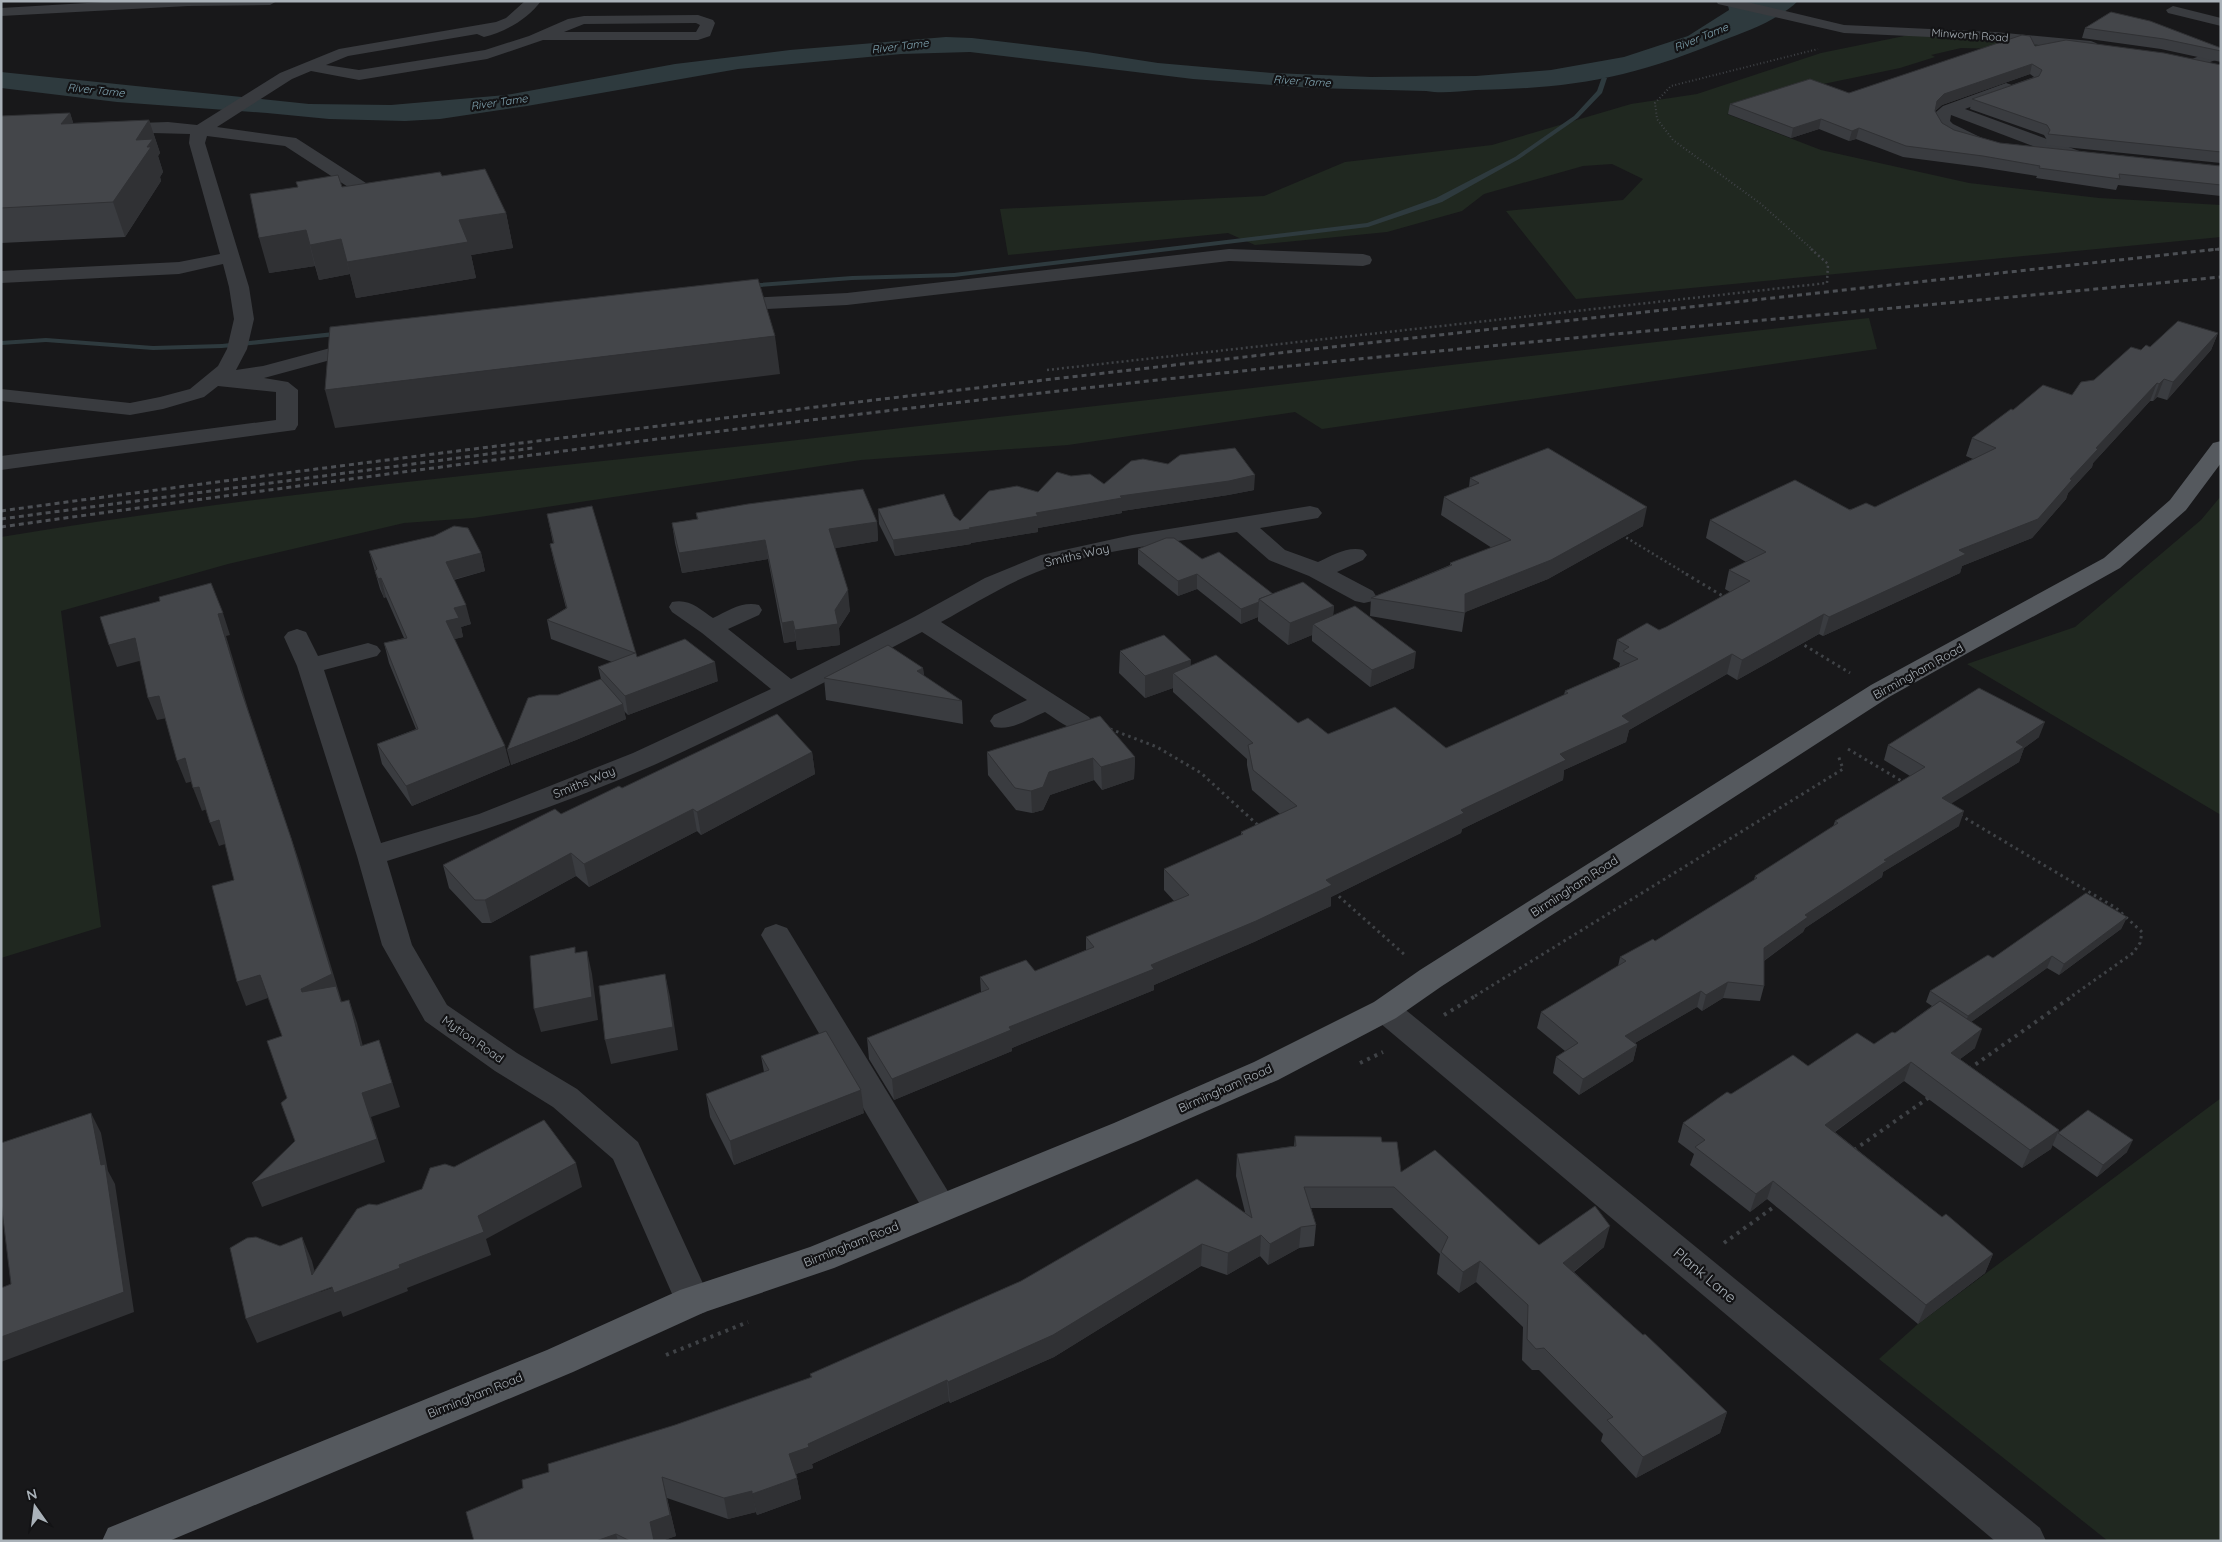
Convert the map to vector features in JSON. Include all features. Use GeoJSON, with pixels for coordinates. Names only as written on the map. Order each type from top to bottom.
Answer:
{"type":"FeatureCollection","features":[{"type":"Feature","properties":{"kind":"main road","name":"Birmingham Road"},"geometry":{"type":"LineString","coordinates":[[122,1541],[560,1361],[693,1302],[821,1258],[1126,1132],[1266,1071],[1385,1010],[1431,978],[1880,691],[2112,563],[2136,544],[2178,504],[2221,448]]}},
{"type":"Feature","properties":{"kind":"street"},"geometry":{"type":"LineString","coordinates":[[1,12],[188,2],[270,1]]}},
{"type":"Feature","properties":{"kind":"street"},"geometry":{"type":"LineString","coordinates":[[1,396],[130,408],[163,404],[197,393],[216,380],[227,369],[237,349],[244,319],[239,287],[196,143],[199,131],[286,76],[308,66],[471,37],[516,18],[534,1]]}},
{"type":"Feature","properties":{"kind":"street","name":"Minworth Road"},"geometry":{"type":"LineString","coordinates":[[1722,1],[1855,30],[1995,36],[2104,48]]}},
{"type":"Feature","properties":{"kind":"street"},"geometry":{"type":"LineString","coordinates":[[2173,10],[2221,22]]}},
{"type":"Feature","properties":{"kind":"street"},"geometry":{"type":"LineString","coordinates":[[308,66],[345,74],[360,75],[487,54],[542,36],[573,22],[584,20],[698,19],[708,22],[705,33],[698,36],[542,36]]}},
{"type":"Feature","properties":{"kind":"street"},"geometry":{"type":"LineString","coordinates":[[2194,62],[2221,53]]}},
{"type":"Feature","properties":{"kind":"street"},"geometry":{"type":"LineString","coordinates":[[2178,59],[2221,69]]}},
{"type":"Feature","properties":{"kind":"street"},"geometry":{"type":"LineString","coordinates":[[1989,145],[1958,135],[1947,128],[1942,122],[1944,112],[2022,84]]}},
{"type":"Feature","properties":{"kind":"street"},"geometry":{"type":"LineString","coordinates":[[1949,109],[2076,156]]}},
{"type":"Feature","properties":{"kind":"street"},"geometry":{"type":"LineString","coordinates":[[99,128],[168,127],[250,135],[290,142],[391,207]]}},
{"type":"Feature","properties":{"kind":"street"},"geometry":{"type":"LineString","coordinates":[[2007,148],[2096,158]]}},
{"type":"Feature","properties":{"kind":"street"},"geometry":{"type":"LineString","coordinates":[[708,305],[782,304],[847,299],[1229,255],[1363,260]]}},
{"type":"Feature","properties":{"kind":"street"},"geometry":{"type":"LineString","coordinates":[[1,278],[179,268],[230,258]]}},
{"type":"Feature","properties":{"kind":"street"},"geometry":{"type":"LineString","coordinates":[[216,380],[264,372],[385,341]]}},
{"type":"Feature","properties":{"kind":"street"},"geometry":{"type":"LineString","coordinates":[[1,462],[287,425],[288,390],[281,386],[216,380]]}},
{"type":"Feature","properties":{"kind":"street","name":"Smiths Way"},"geometry":{"type":"LineString","coordinates":[[371,856],[489,820],[643,759],[789,690],[923,622],[994,583],[1049,560],[1132,542],[1310,513]]}},
{"type":"Feature","properties":{"kind":"street"},"geometry":{"type":"LineString","coordinates":[[1243,525],[1277,555],[1318,572],[1364,596]]}},
{"type":"Feature","properties":{"kind":"street"},"geometry":{"type":"LineString","coordinates":[[1318,572],[1355,555]]}},
{"type":"Feature","properties":{"kind":"street"},"geometry":{"type":"LineString","coordinates":[[681,607],[711,628],[789,690]]}},
{"type":"Feature","properties":{"kind":"street"},"geometry":{"type":"LineString","coordinates":[[711,628],[750,610]]}},
{"type":"Feature","properties":{"kind":"street"},"geometry":{"type":"LineString","coordinates":[[923,622],[1080,723]]}},
{"type":"Feature","properties":{"kind":"street","name":"Mytton Road"},"geometry":{"type":"LineString","coordinates":[[297,637],[310,666],[371,856],[397,945],[436,1013],[506,1062],[565,1098],[626,1151],[693,1302]]}},
{"type":"Feature","properties":{"kind":"street"},"geometry":{"type":"LineString","coordinates":[[310,666],[368,651]]}},
{"type":"Feature","properties":{"kind":"street"},"geometry":{"type":"LineString","coordinates":[[1003,721],[1045,702]]}},
{"type":"Feature","properties":{"kind":"street"},"geometry":{"type":"LineString","coordinates":[[776,935],[940,1208]]}},
{"type":"Feature","properties":{"kind":"street","name":"Plank Lane"},"geometry":{"type":"LineString","coordinates":[[1385,1010],[2026,1541]]}},
{"type":"Feature","properties":{"kind":"path"},"geometry":{"type":"LineString","coordinates":[[1047,370],[1828,283],[1828,264],[1761,204],[1673,140],[1657,119],[1655,103],[1671,86],[1820,49]]}},
{"type":"Feature","properties":{"kind":"path"},"geometry":{"type":"LineString","coordinates":[[1614,530],[1730,601]]}},
{"type":"Feature","properties":{"kind":"path"},"geometry":{"type":"LineString","coordinates":[[1797,641],[1880,691]]}},
{"type":"Feature","properties":{"kind":"path"},"geometry":{"type":"LineString","coordinates":[[1080,723],[1089,719],[1121,735],[1157,748],[1201,774],[1262,828]]}},
{"type":"Feature","properties":{"kind":"path"},"geometry":{"type":"LineString","coordinates":[[1818,731],[1908,784]]}},
{"type":"Feature","properties":{"kind":"path"},"geometry":{"type":"LineString","coordinates":[[1959,814],[2116,908],[2142,932],[2140,943],[2133,953],[1962,1074]]}},
{"type":"Feature","properties":{"kind":"path"},"geometry":{"type":"LineString","coordinates":[[1328,886],[1431,978]]}},
{"type":"Feature","properties":{"kind":"path"},"geometry":{"type":"LineString","coordinates":[[1848,1155],[1937,1092]]}},
{"type":"Feature","properties":{"kind":"path"},"geometry":{"type":"LineString","coordinates":[[1693,1265],[1782,1201]]}},
{"type":"Feature","properties":{"kind":"shaded area"},"geometry":{"type":"Polygon","coordinates":[[[1909,35],[2036,44],[2043,50],[1961,48],[1931,55],[1935,57],[1900,68],[1809,87],[1727,114],[1821,150],[1969,183],[2099,198],[2221,205],[2221,237],[1576,299],[1506,211],[1623,200],[1643,179],[1612,164],[1583,166],[1484,194],[1462,211],[1387,232],[1255,245],[1228,233],[1008,255],[1000,209],[1264,196],[1345,162],[1492,145],[1631,104],[1697,94],[1821,53],[1909,35]]]}},
{"type":"Feature","properties":{"kind":"shaded area"},"geometry":{"type":"Polygon","coordinates":[[[1869,318],[1877,349],[1322,429],[1295,412],[1068,445],[861,460],[473,518],[404,523],[228,564],[61,611],[101,927],[1,958],[1,537],[99,521],[394,483],[789,441],[1869,318]]]}},
{"type":"Feature","properties":{"kind":"shaded area"},"geometry":{"type":"Polygon","coordinates":[[[2221,496],[2221,815],[1967,664],[2075,627],[2201,520],[2221,496]]]}},
{"type":"Feature","properties":{"kind":"shaded area"},"geometry":{"type":"Polygon","coordinates":[[[2221,1098],[2221,1541],[2108,1541],[1879,1359],[1918,1324],[2221,1098]]]}},
{"type":"Feature","properties":{"kind":"water","name":"River Tame"},"geometry":{"type":"Polygon","coordinates":[[[1734,1],[1798,1],[1771,20],[1685,55],[1635,71],[1605,78],[1531,88],[1439,92],[1313,88],[1193,79],[970,52],[901,54],[738,69],[527,106],[440,119],[405,121],[329,119],[117,102],[1,88],[1,72],[309,104],[391,105],[506,95],[675,64],[790,50],[946,37],[972,38],[1087,52],[1158,63],[1273,73],[1371,77],[1476,76],[1551,70],[1624,57],[1688,36],[1729,10],[1728,5],[1734,1]]]}},
{"type":"Feature","properties":{"kind":"building"},"geometry":{"type":"Polygon","coordinates":[[[2111,12],[2150,21],[2221,48],[2221,51],[2164,39],[2085,28],[2111,12]]]}},
{"type":"Feature","properties":{"kind":"building"},"geometry":{"type":"Polygon","coordinates":[[[2022,35],[2030,36],[2035,46],[2066,40],[2164,53],[2221,65],[2221,152],[2048,134],[2050,130],[2047,125],[1972,99],[2039,76],[2042,70],[2032,64],[1944,94],[1937,101],[1935,111],[1942,123],[1954,130],[2000,143],[2221,166],[2221,185],[2119,174],[2120,179],[2039,168],[2040,166],[1983,156],[1906,146],[1859,128],[1852,131],[1821,119],[1793,128],[1730,104],[1810,79],[1849,93],[2022,35]]]}},
{"type":"Feature","properties":{"kind":"building"},"geometry":{"type":"Polygon","coordinates":[[[70,113],[61,124],[149,120],[136,140],[153,139],[147,147],[151,147],[113,202],[1,208],[1,116],[70,113]]]}},
{"type":"Feature","properties":{"kind":"building"},"geometry":{"type":"Polygon","coordinates":[[[485,169],[506,213],[459,220],[468,242],[347,262],[341,239],[310,245],[306,230],[259,238],[250,194],[298,187],[296,182],[338,175],[342,187],[440,172],[442,176],[485,169]]]}},
{"type":"Feature","properties":{"kind":"building"},"geometry":{"type":"Polygon","coordinates":[[[758,279],[775,336],[325,390],[330,327],[758,279]]]}},
{"type":"Feature","properties":{"kind":"building"},"geometry":{"type":"Polygon","coordinates":[[[2178,321],[2218,333],[2173,382],[2164,379],[2159,384],[2157,383],[2096,448],[2098,449],[2070,479],[2072,480],[2038,519],[1959,550],[1966,554],[1829,617],[1824,614],[1742,660],[1732,654],[1622,716],[1630,722],[1560,754],[1566,760],[1461,810],[1464,813],[1326,880],[1332,885],[1256,921],[1151,965],[1154,969],[1009,1027],[1011,1030],[892,1079],[867,1038],[989,989],[980,977],[1026,960],[1035,971],[1094,947],[1086,937],[1189,895],[1164,869],[1243,834],[1241,832],[1297,806],[1253,770],[1248,745],[1253,743],[1173,673],[1216,655],[1298,723],[1308,718],[1328,734],[1395,707],[1446,748],[1568,693],[1565,691],[1638,659],[1623,651],[1629,647],[1617,640],[1647,623],[1659,630],[1666,627],[1750,581],[1729,570],[1766,552],[1710,520],[1795,480],[1850,510],[1866,503],[1875,507],[1996,448],[1972,438],[2011,409],[2013,410],[2043,385],[2072,395],[2081,382],[2094,380],[2131,347],[2141,350],[2146,345],[2150,347],[2178,321]]]}},
{"type":"Feature","properties":{"kind":"building"},"geometry":{"type":"Polygon","coordinates":[[[1235,448],[1255,475],[1229,481],[1120,496],[1122,498],[1036,513],[1038,516],[970,529],[893,540],[878,509],[944,494],[954,516],[960,521],[989,491],[1017,486],[1038,492],[1057,472],[1071,476],[1090,474],[1104,484],[1131,461],[1143,459],[1168,464],[1180,455],[1235,448]]]}},
{"type":"Feature","properties":{"kind":"building"},"geometry":{"type":"Polygon","coordinates":[[[1548,448],[1647,507],[1551,560],[1465,594],[1465,613],[1371,598],[1452,565],[1450,563],[1511,540],[1444,497],[1479,483],[1470,478],[1548,448]]]}},
{"type":"Feature","properties":{"kind":"building"},"geometry":{"type":"Polygon","coordinates":[[[863,489],[877,522],[829,529],[848,590],[835,610],[838,624],[795,630],[793,621],[782,623],[765,540],[679,553],[672,523],[698,519],[696,513],[748,504],[863,489]]]}},
{"type":"Feature","properties":{"kind":"building"},"geometry":{"type":"Polygon","coordinates":[[[592,506],[637,657],[685,639],[715,662],[625,696],[598,667],[635,653],[547,620],[567,608],[550,544],[554,543],[547,514],[592,506]]]}},
{"type":"Feature","properties":{"kind":"building"},"geometry":{"type":"Polygon","coordinates":[[[454,526],[468,528],[481,553],[446,562],[466,605],[454,608],[459,618],[446,621],[505,746],[406,786],[377,744],[418,729],[384,643],[407,638],[381,578],[378,579],[375,571],[377,569],[369,551],[434,536],[454,526]]]}},
{"type":"Feature","properties":{"kind":"building"},"geometry":{"type":"Polygon","coordinates":[[[1166,538],[1174,538],[1202,559],[1219,552],[1273,594],[1241,609],[1197,574],[1178,581],[1138,549],[1166,538]]]}},
{"type":"Feature","properties":{"kind":"building"},"geometry":{"type":"Polygon","coordinates":[[[1303,582],[1334,606],[1290,623],[1259,599],[1303,582]]]}},
{"type":"Feature","properties":{"kind":"building"},"geometry":{"type":"Polygon","coordinates":[[[211,583],[223,613],[218,614],[241,690],[291,838],[332,974],[301,989],[302,992],[336,986],[341,1002],[349,1000],[361,1046],[379,1040],[392,1083],[362,1093],[377,1139],[252,1183],[295,1141],[281,1103],[287,1098],[267,1041],[282,1036],[260,975],[237,982],[212,886],[234,880],[219,820],[210,823],[199,787],[193,788],[185,758],[177,761],[159,696],[148,698],[135,638],[109,645],[100,617],[160,601],[159,597],[211,583]]]}},
{"type":"Feature","properties":{"kind":"building"},"geometry":{"type":"Polygon","coordinates":[[[1355,606],[1416,652],[1372,670],[1313,624],[1355,606]]]}},
{"type":"Feature","properties":{"kind":"building"},"geometry":{"type":"Polygon","coordinates":[[[1164,635],[1191,660],[1145,676],[1120,651],[1164,635]]]}},
{"type":"Feature","properties":{"kind":"building"},"geometry":{"type":"Polygon","coordinates":[[[888,645],[923,668],[917,671],[962,701],[824,678],[888,645]]]}},
{"type":"Feature","properties":{"kind":"building"},"geometry":{"type":"Polygon","coordinates":[[[601,679],[623,704],[507,750],[528,698],[539,695],[558,695],[601,679]]]}},
{"type":"Feature","properties":{"kind":"building"},"geometry":{"type":"Polygon","coordinates":[[[1979,688],[2045,722],[2016,742],[2024,747],[1942,798],[1964,811],[1884,860],[1887,861],[1805,915],[1808,917],[1764,948],[1764,986],[1728,982],[1706,995],[1701,991],[1625,1036],[1637,1045],[1583,1079],[1556,1057],[1578,1043],[1541,1012],[1626,961],[1620,957],[1653,939],[1655,941],[1733,893],[1757,878],[1755,876],[1838,823],[1835,821],[1925,767],[1888,745],[1979,688]]]}},
{"type":"Feature","properties":{"kind":"building"},"geometry":{"type":"Polygon","coordinates":[[[777,714],[812,752],[697,812],[693,809],[584,864],[571,853],[485,900],[475,900],[443,865],[555,809],[561,814],[619,786],[622,788],[777,714]]]}},
{"type":"Feature","properties":{"kind":"building"},"geometry":{"type":"Polygon","coordinates":[[[1100,716],[1135,757],[1101,767],[1093,758],[1049,772],[1043,787],[1031,791],[1015,788],[987,752],[1100,716]]]}},
{"type":"Feature","properties":{"kind":"building"},"geometry":{"type":"Polygon","coordinates":[[[2086,893],[2127,917],[2064,964],[2052,956],[1968,1016],[1930,991],[1988,955],[1993,958],[2086,893]]]}},
{"type":"Feature","properties":{"kind":"building"},"geometry":{"type":"Polygon","coordinates":[[[575,947],[575,953],[587,951],[592,997],[534,1009],[530,956],[575,947]]]}},
{"type":"Feature","properties":{"kind":"building"},"geometry":{"type":"Polygon","coordinates":[[[665,974],[673,1027],[605,1040],[599,986],[665,974]]]}},
{"type":"Feature","properties":{"kind":"building"},"geometry":{"type":"Polygon","coordinates":[[[1940,1001],[1982,1029],[1951,1053],[2059,1130],[2030,1150],[1911,1062],[1825,1125],[1942,1217],[1946,1214],[1993,1254],[1926,1305],[1773,1181],[1756,1194],[1695,1147],[1705,1140],[1683,1123],[1727,1092],[1731,1094],[1793,1055],[1808,1066],[1857,1033],[1874,1044],[1892,1032],[1895,1033],[1940,1001]]]}},
{"type":"Feature","properties":{"kind":"building"},"geometry":{"type":"Polygon","coordinates":[[[826,1031],[861,1090],[730,1141],[706,1094],[769,1070],[761,1056],[826,1031]]]}},
{"type":"Feature","properties":{"kind":"building"},"geometry":{"type":"Polygon","coordinates":[[[2088,1110],[2133,1140],[2103,1165],[2058,1133],[2088,1110]]]}},
{"type":"Feature","properties":{"kind":"building"},"geometry":{"type":"Polygon","coordinates":[[[91,1113],[101,1165],[105,1164],[124,1292],[1,1337],[1,1288],[11,1284],[1,1202],[1,1143],[91,1113]]]}},
{"type":"Feature","properties":{"kind":"building"},"geometry":{"type":"Polygon","coordinates":[[[544,1120],[576,1163],[478,1216],[484,1232],[399,1265],[400,1268],[334,1293],[332,1287],[246,1319],[230,1248],[247,1238],[256,1237],[280,1246],[302,1237],[312,1275],[357,1209],[369,1204],[377,1205],[422,1189],[430,1168],[445,1164],[454,1167],[544,1120]]]}},
{"type":"Feature","properties":{"kind":"building"},"geometry":{"type":"Polygon","coordinates":[[[1295,1136],[1381,1137],[1382,1142],[1397,1142],[1401,1172],[1435,1150],[1539,1245],[1595,1206],[1610,1226],[1563,1263],[1643,1335],[1645,1334],[1727,1412],[1643,1457],[1607,1420],[1613,1417],[1544,1348],[1536,1349],[1527,1339],[1528,1305],[1480,1261],[1463,1272],[1441,1252],[1448,1237],[1394,1187],[1304,1187],[1316,1225],[1301,1227],[1270,1244],[1261,1235],[1228,1253],[1202,1244],[1053,1335],[948,1382],[947,1380],[808,1444],[809,1447],[789,1454],[797,1478],[752,1494],[752,1491],[724,1498],[662,1477],[670,1515],[650,1522],[654,1541],[630,1541],[616,1534],[596,1541],[474,1541],[466,1512],[523,1488],[522,1480],[549,1472],[548,1464],[675,1425],[812,1377],[810,1374],[1021,1281],[1197,1179],[1252,1218],[1237,1154],[1296,1146],[1295,1136]]]}},
{"type":"Feature","properties":{"kind":"waterway"},"geometry":{"type":"LineString","coordinates":[[747,286],[852,278],[954,275],[1368,225],[1439,200],[1517,158],[1576,117],[1600,92],[1604,78]]}},
{"type":"Feature","properties":{"kind":"waterway"},"geometry":{"type":"LineString","coordinates":[[1,343],[46,340],[153,348],[222,346],[343,333]]}},
{"type":"Feature","properties":{"kind":"railway"},"geometry":{"type":"LineString","coordinates":[[2214,250],[2219,249]]}},
{"type":"Feature","properties":{"kind":"railway"},"geometry":{"type":"LineString","coordinates":[[2214,250],[2221,249]]}},
{"type":"Feature","properties":{"kind":"railway"},"geometry":{"type":"LineString","coordinates":[[2208,250],[2214,250]]}},
{"type":"Feature","properties":{"kind":"railway"},"geometry":{"type":"LineString","coordinates":[[1,511],[555,439],[1109,372],[2214,250]]}},
{"type":"Feature","properties":{"kind":"railway"},"geometry":{"type":"LineString","coordinates":[[1,527],[602,446],[1053,392],[1458,349],[2221,277]]}},
{"type":"Feature","properties":{"kind":"railway"},"geometry":{"type":"LineString","coordinates":[[1,519],[533,448]]}}]}
